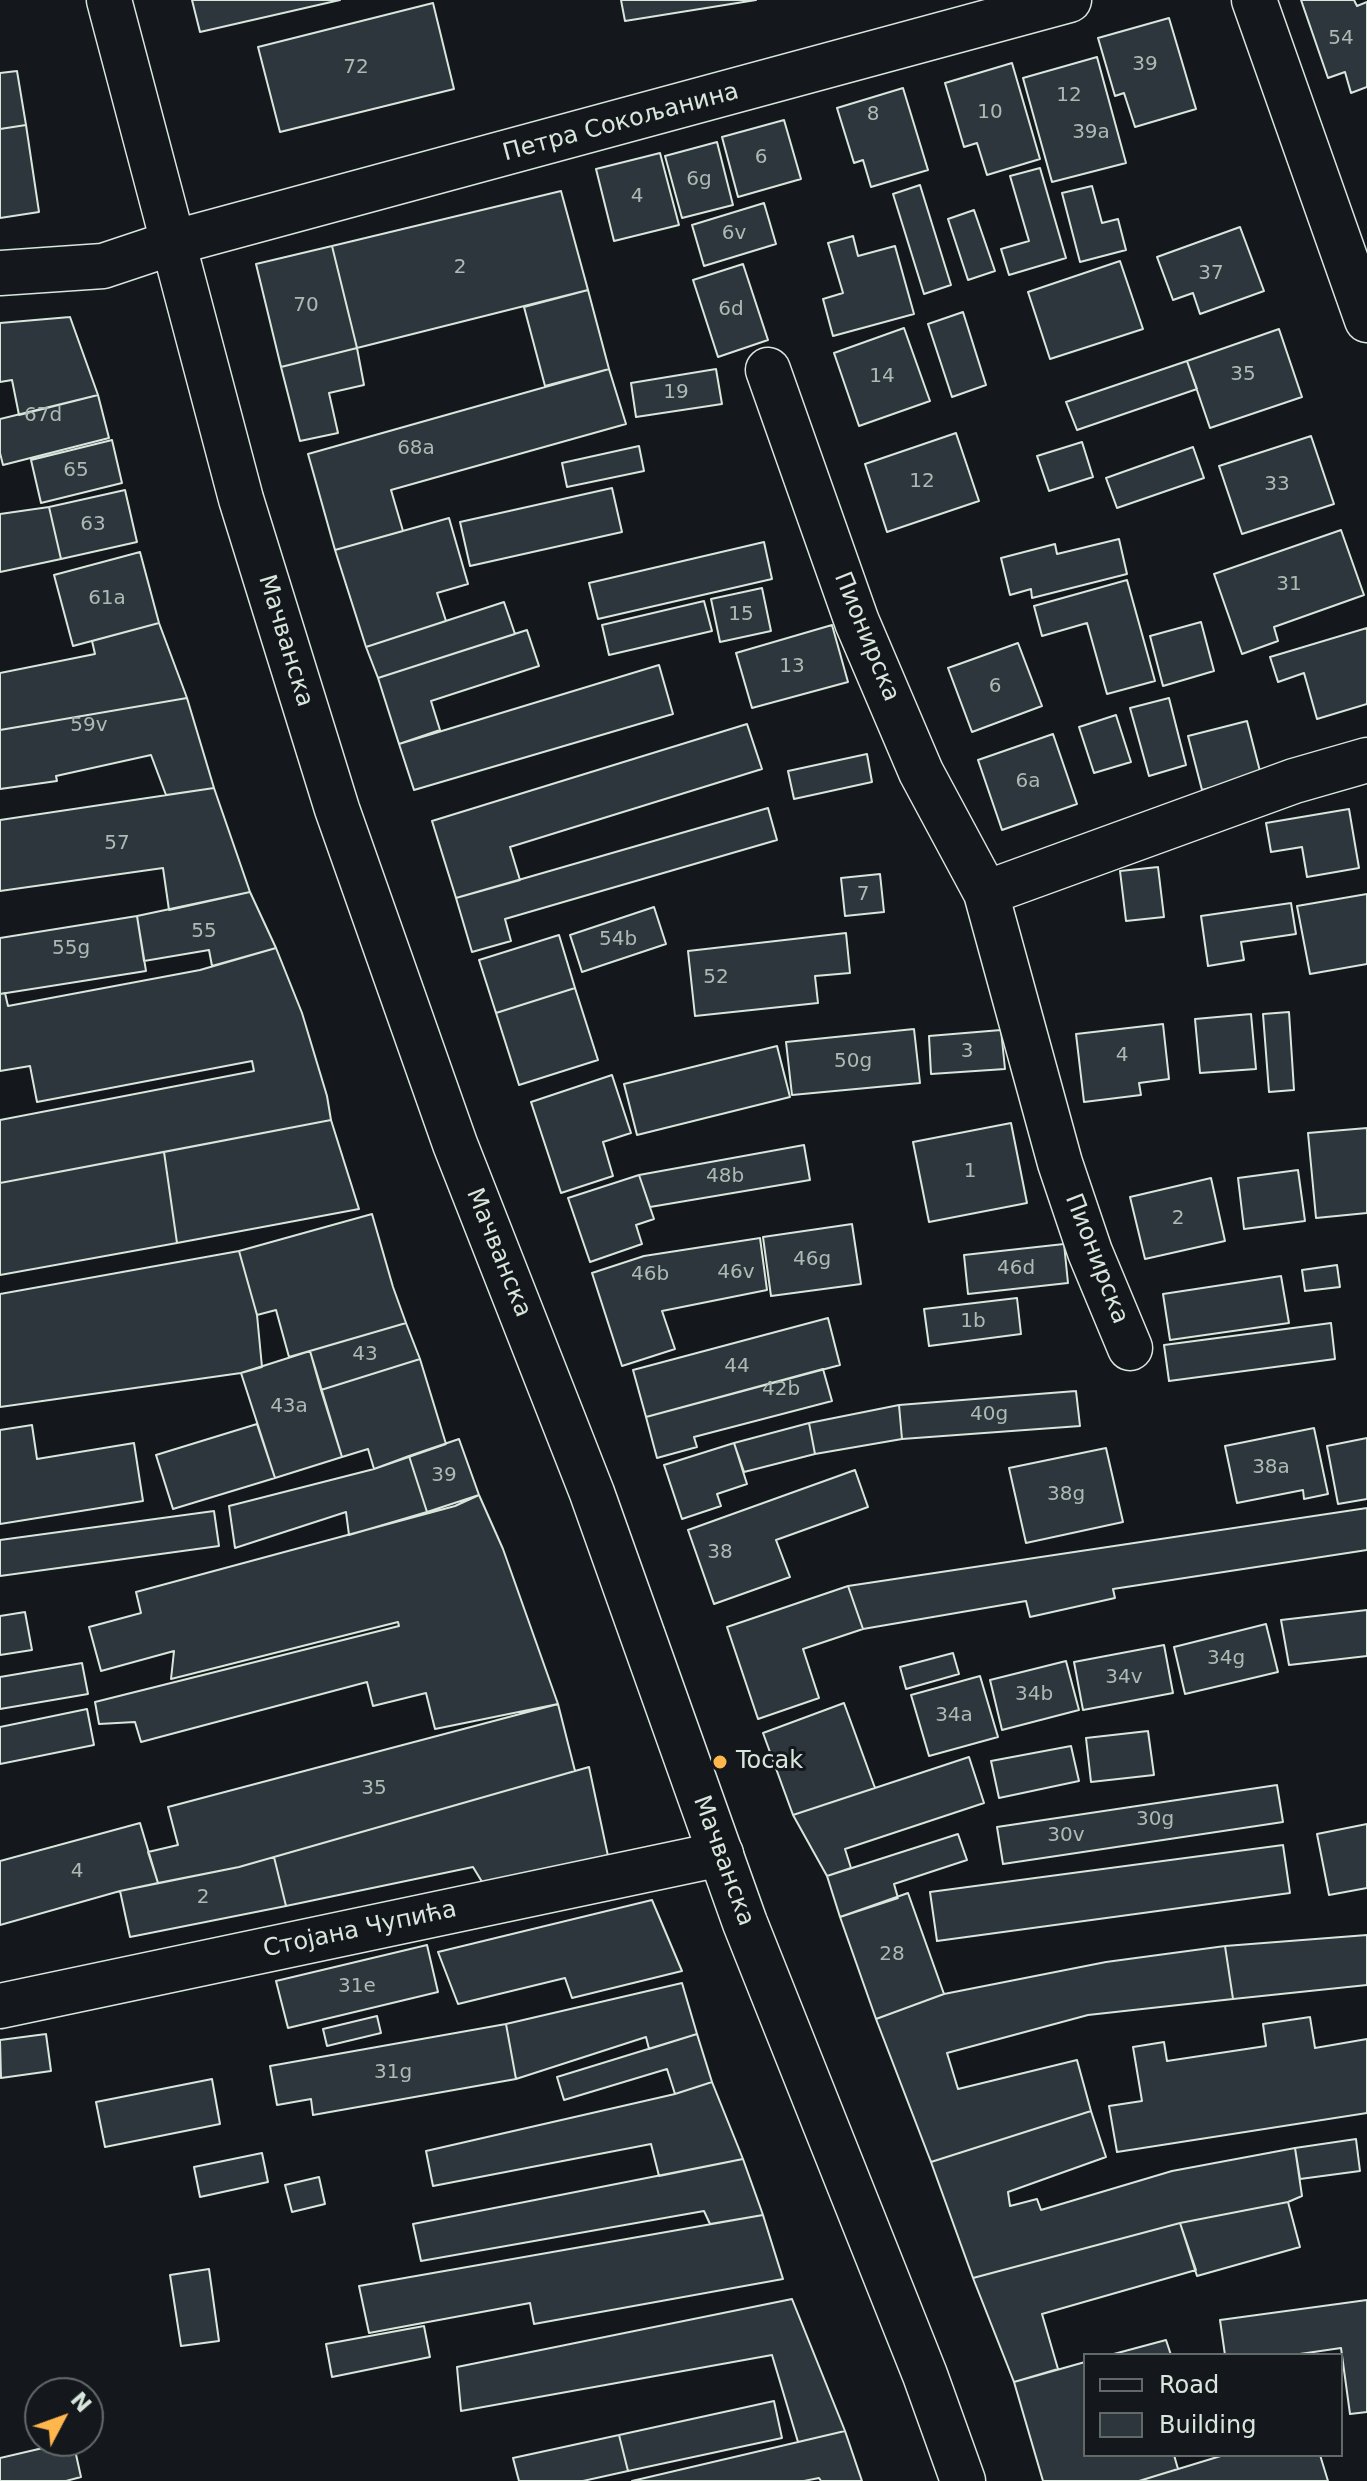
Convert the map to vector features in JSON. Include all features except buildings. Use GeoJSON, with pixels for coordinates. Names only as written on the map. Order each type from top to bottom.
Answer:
{"type":"FeatureCollection","features":[{"type":"Feature","properties":{"kind":"street","name":"Мачванска"},"geometry":{"type":"LineString","coordinates":[[109,0],[241,499],[337,809],[455,1144],[592,1493],[745,1923],[925,2375],[963,2481]]}},
{"type":"Feature","properties":{"kind":"street","name":"Петра Сокољанина"},"geometry":{"type":"LineString","coordinates":[[0,273],[103,266],[172,243],[1069,0]]}},
{"type":"Feature","properties":{"kind":"street"},"geometry":{"type":"LineString","coordinates":[[1254,0],[1367,320]]}},
{"type":"Feature","properties":{"kind":"street","name":"Пионирска"},"geometry":{"type":"LineString","coordinates":[[768,370],[857,622],[921,772],[986,893],[1060,1163],[1090,1252],[1130,1348]]}},
{"type":"Feature","properties":{"kind":"street"},"geometry":{"type":"LineString","coordinates":[[986,893],[1294,781],[1367,760]]}},
{"type":"Feature","properties":{"kind":"street","name":"Стојана Чупића"},"geometry":{"type":"LineString","coordinates":[[0,2006],[721,1854]]}},
{"type":"Feature","properties":{"kind":"place","name":"Tocak"},"geometry":{"type":"Point","coordinates":[720,1762]}}]}
